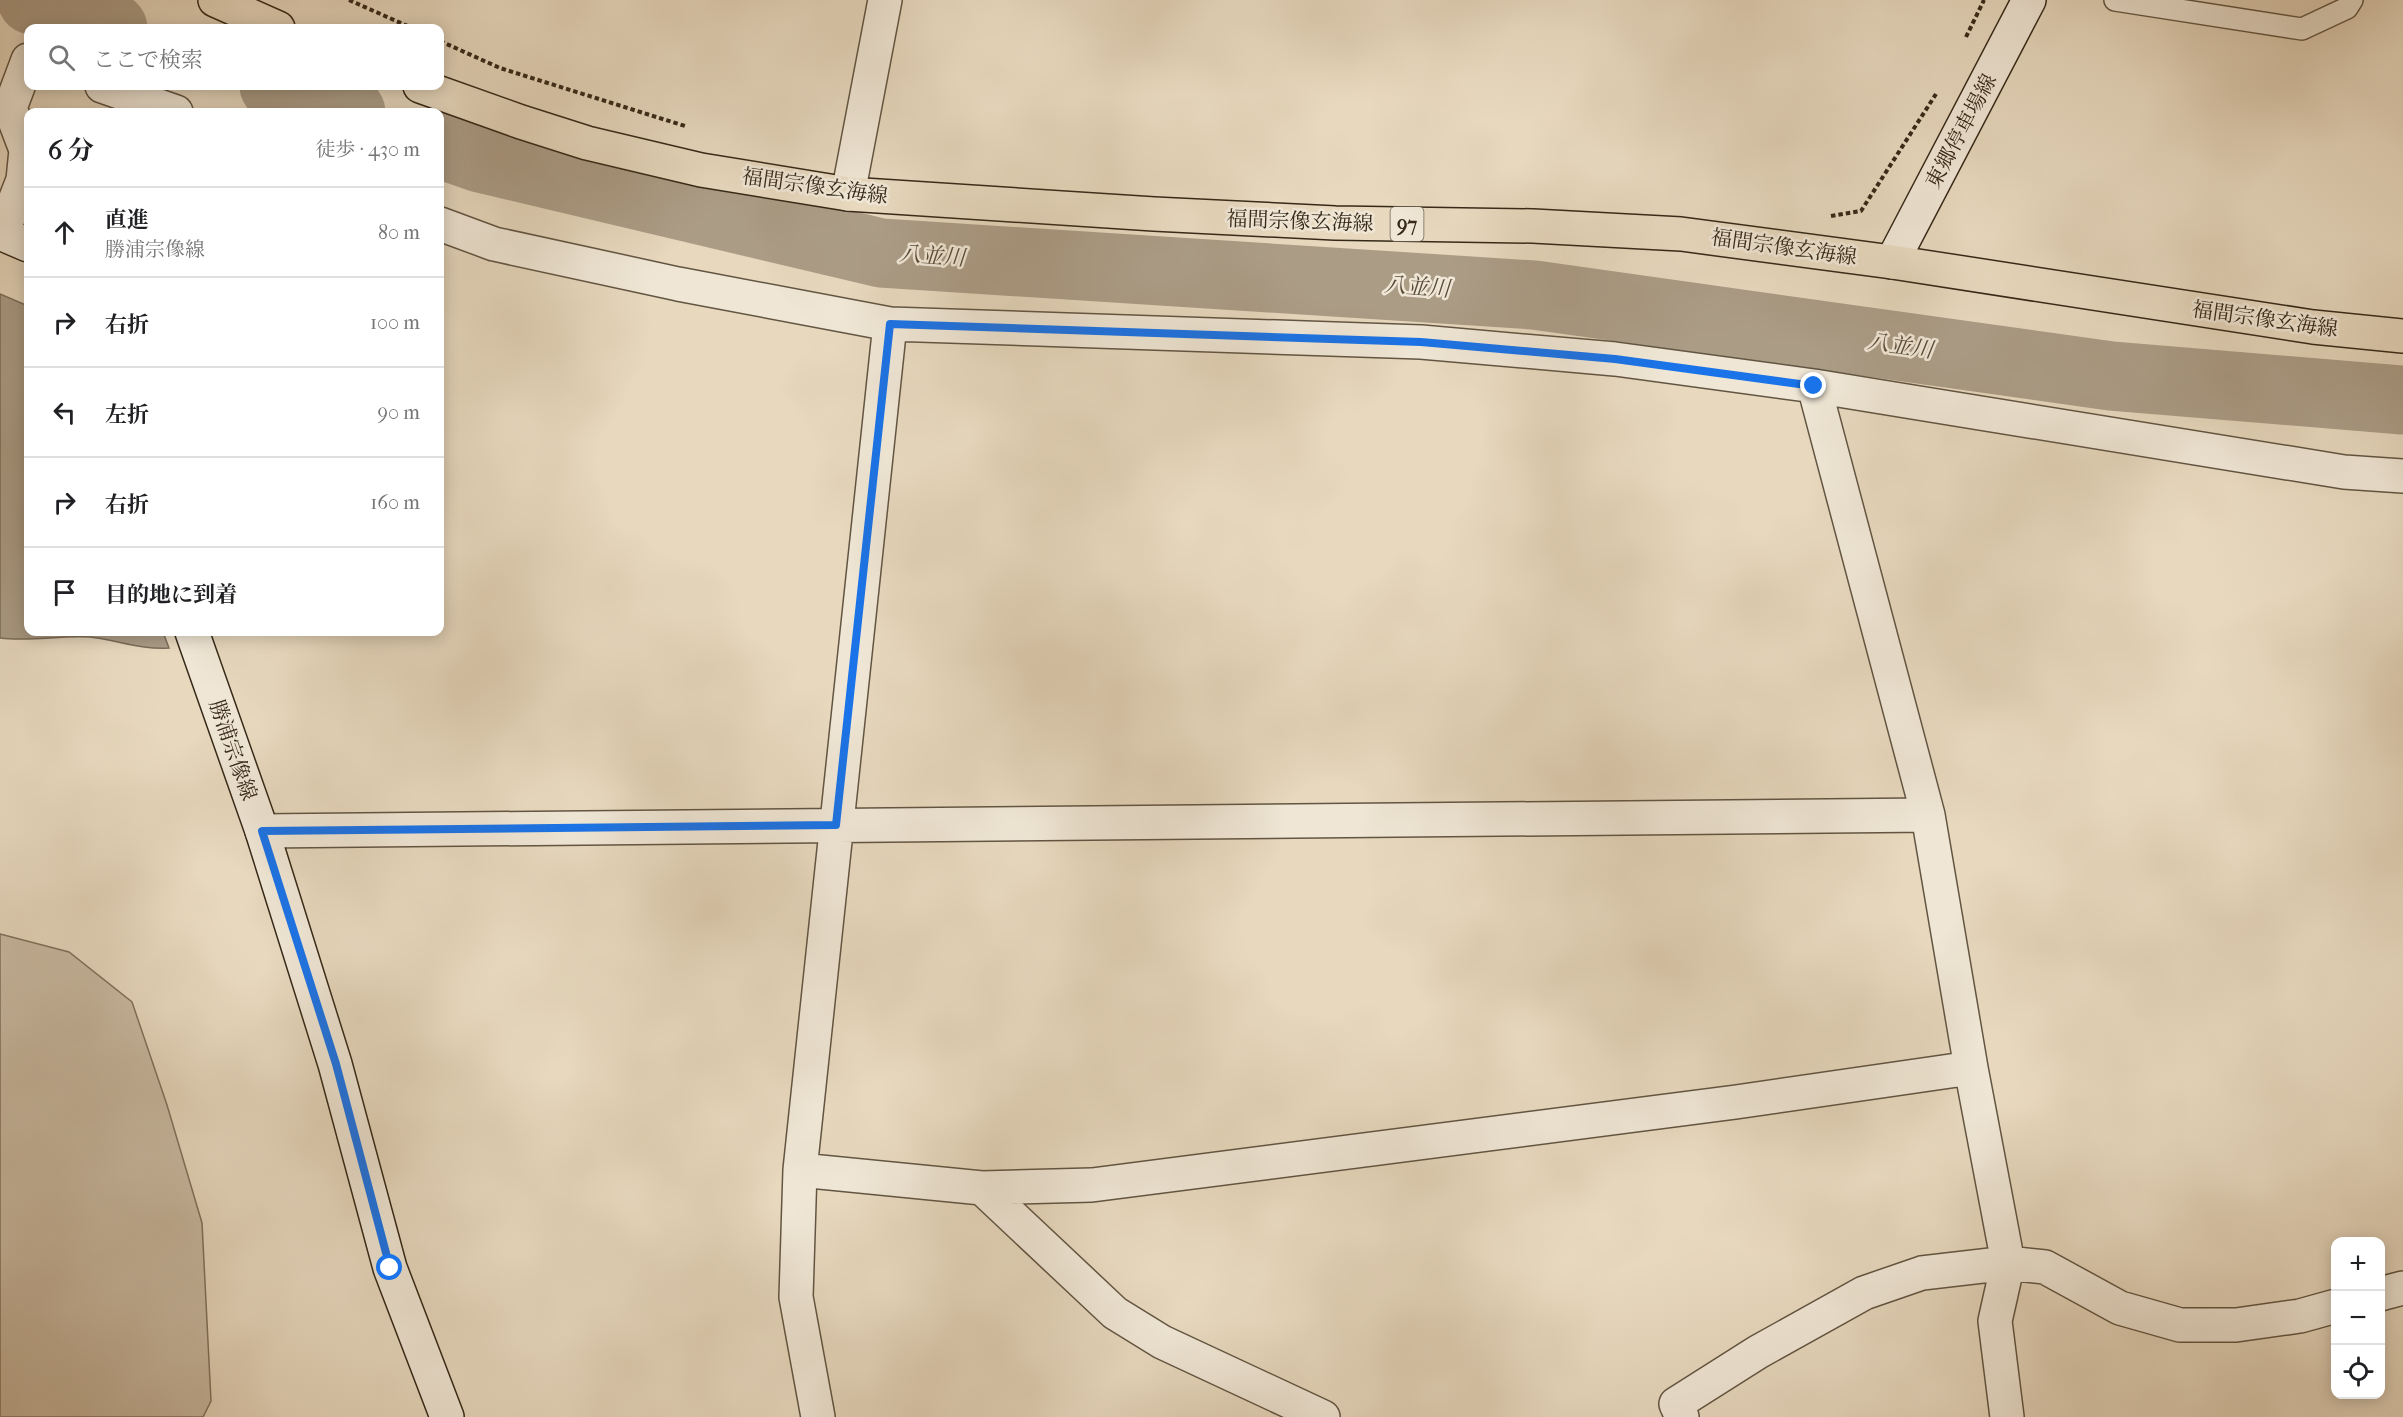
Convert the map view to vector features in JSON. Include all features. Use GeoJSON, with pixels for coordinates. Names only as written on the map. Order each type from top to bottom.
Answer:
{"type":"FeatureCollection","features":[{"type":"Feature","properties":{"kind":"main road"},"geometry":{"type":"LineString","coordinates":[[215,0],[269,24]]}},
{"type":"Feature","properties":{"kind":"main road","name":"福間宗像玄海線"},"geometry":{"type":"LineString","coordinates":[[431,90],[587,143],[701,170],[848,194],[1335,223],[1533,226],[1681,234],[1892,262],[2313,327],[2403,336]]}},
{"type":"Feature","properties":{"kind":"street"},"geometry":{"type":"LineString","coordinates":[[848,194],[885,0]]}},
{"type":"Feature","properties":{"kind":"street","name":"東郷停車場線"},"geometry":{"type":"LineString","coordinates":[[1892,262],[2030,0]]}},
{"type":"Feature","properties":{"kind":"street"},"geometry":{"type":"LineString","coordinates":[[24,71],[10,108],[24,145]]}},
{"type":"Feature","properties":{"kind":"street"},"geometry":{"type":"LineString","coordinates":[[113,90],[165,108]]}},
{"type":"Feature","properties":{"kind":"street"},"geometry":{"type":"LineString","coordinates":[[10,238],[24,170]]}},
{"type":"Feature","properties":{"kind":"street"},"geometry":{"type":"LineString","coordinates":[[444,225],[494,244],[678,284],[890,324],[1421,342],[1615,359],[1814,386],[2343,472],[2403,476]]}},
{"type":"Feature","properties":{"kind":"street"},"geometry":{"type":"LineString","coordinates":[[818,1417],[796,1297],[800,1170],[890,324]]}},
{"type":"Feature","properties":{"kind":"street"},"geometry":{"type":"LineString","coordinates":[[1814,386],[1928,815],[1971,1068],[2008,1263],[1995,1321],[2007,1417]]}},
{"type":"Feature","properties":{"kind":"street","name":"勝浦宗像線"},"geometry":{"type":"LineString","coordinates":[[193,636],[262,831],[336,1064],[390,1268],[447,1417]]}},
{"type":"Feature","properties":{"kind":"street"},"geometry":{"type":"LineString","coordinates":[[262,831],[1928,815]]}},
{"type":"Feature","properties":{"kind":"street"},"geometry":{"type":"LineString","coordinates":[[800,1170],[982,1188],[1092,1185],[1736,1102],[1971,1068]]}},
{"type":"Feature","properties":{"kind":"street"},"geometry":{"type":"LineString","coordinates":[[982,1188],[1115,1313],[1162,1342],[1323,1417]]}},
{"type":"Feature","properties":{"kind":"street"},"geometry":{"type":"LineString","coordinates":[[1682,1417],[1676,1404],[1758,1352],[1864,1293],[1922,1273],[2008,1263],[2045,1267],[2120,1308],[2180,1325],[2236,1325],[2300,1316],[2331,1307]]}},
{"type":"Feature","properties":{"kind":"street"},"geometry":{"type":"LineString","coordinates":[[2385,1293],[2403,1288]]}},
{"type":"Feature","properties":{"kind":"lane"},"geometry":{"type":"LineString","coordinates":[[2115,0],[2302,29],[2347,8],[2352,0]]}},
{"type":"Feature","properties":{"kind":"path"},"geometry":{"type":"LineString","coordinates":[[349,0],[403,24]]}},
{"type":"Feature","properties":{"kind":"path"},"geometry":{"type":"LineString","coordinates":[[1963,42],[1984,0]]}},
{"type":"Feature","properties":{"kind":"path"},"geometry":{"type":"LineString","coordinates":[[444,43],[500,68],[689,128]]}},
{"type":"Feature","properties":{"kind":"path"},"geometry":{"type":"LineString","coordinates":[[1827,216],[1861,211],[1941,84]]}},
{"type":"Feature","properties":{"kind":"shaded area"},"geometry":{"type":"Polygon","coordinates":[[[0,294],[24,304],[24,636],[164,636],[169,648],[139,646],[90,637],[0,638],[0,294]]]}},
{"type":"Feature","properties":{"kind":"shaded area"},"geometry":{"type":"Polygon","coordinates":[[[0,934],[69,952],[132,1002],[167,1105],[202,1223],[211,1401],[203,1417],[0,1417],[0,934]]]}},
{"type":"Feature","properties":{"kind":"waterway","name":"八並川"},"geometry":{"type":"LineString","coordinates":[[32,0],[101,24]]}},
{"type":"Feature","properties":{"kind":"waterway","name":"八並川"},"geometry":{"type":"LineString","coordinates":[[286,90],[339,108]]}},
{"type":"Feature","properties":{"kind":"waterway","name":"八並川"},"geometry":{"type":"LineString","coordinates":[[444,145],[480,158],[881,253],[1534,295],[2111,376],[2403,400]]}},
{"type":"Feature","properties":{"kind":"route"},"geometry":{"type":"LineString","coordinates":[[390,1268],[336,1064],[262,831],[836,825],[890,324],[1421,342],[1615,359],[1814,386]]}}]}
